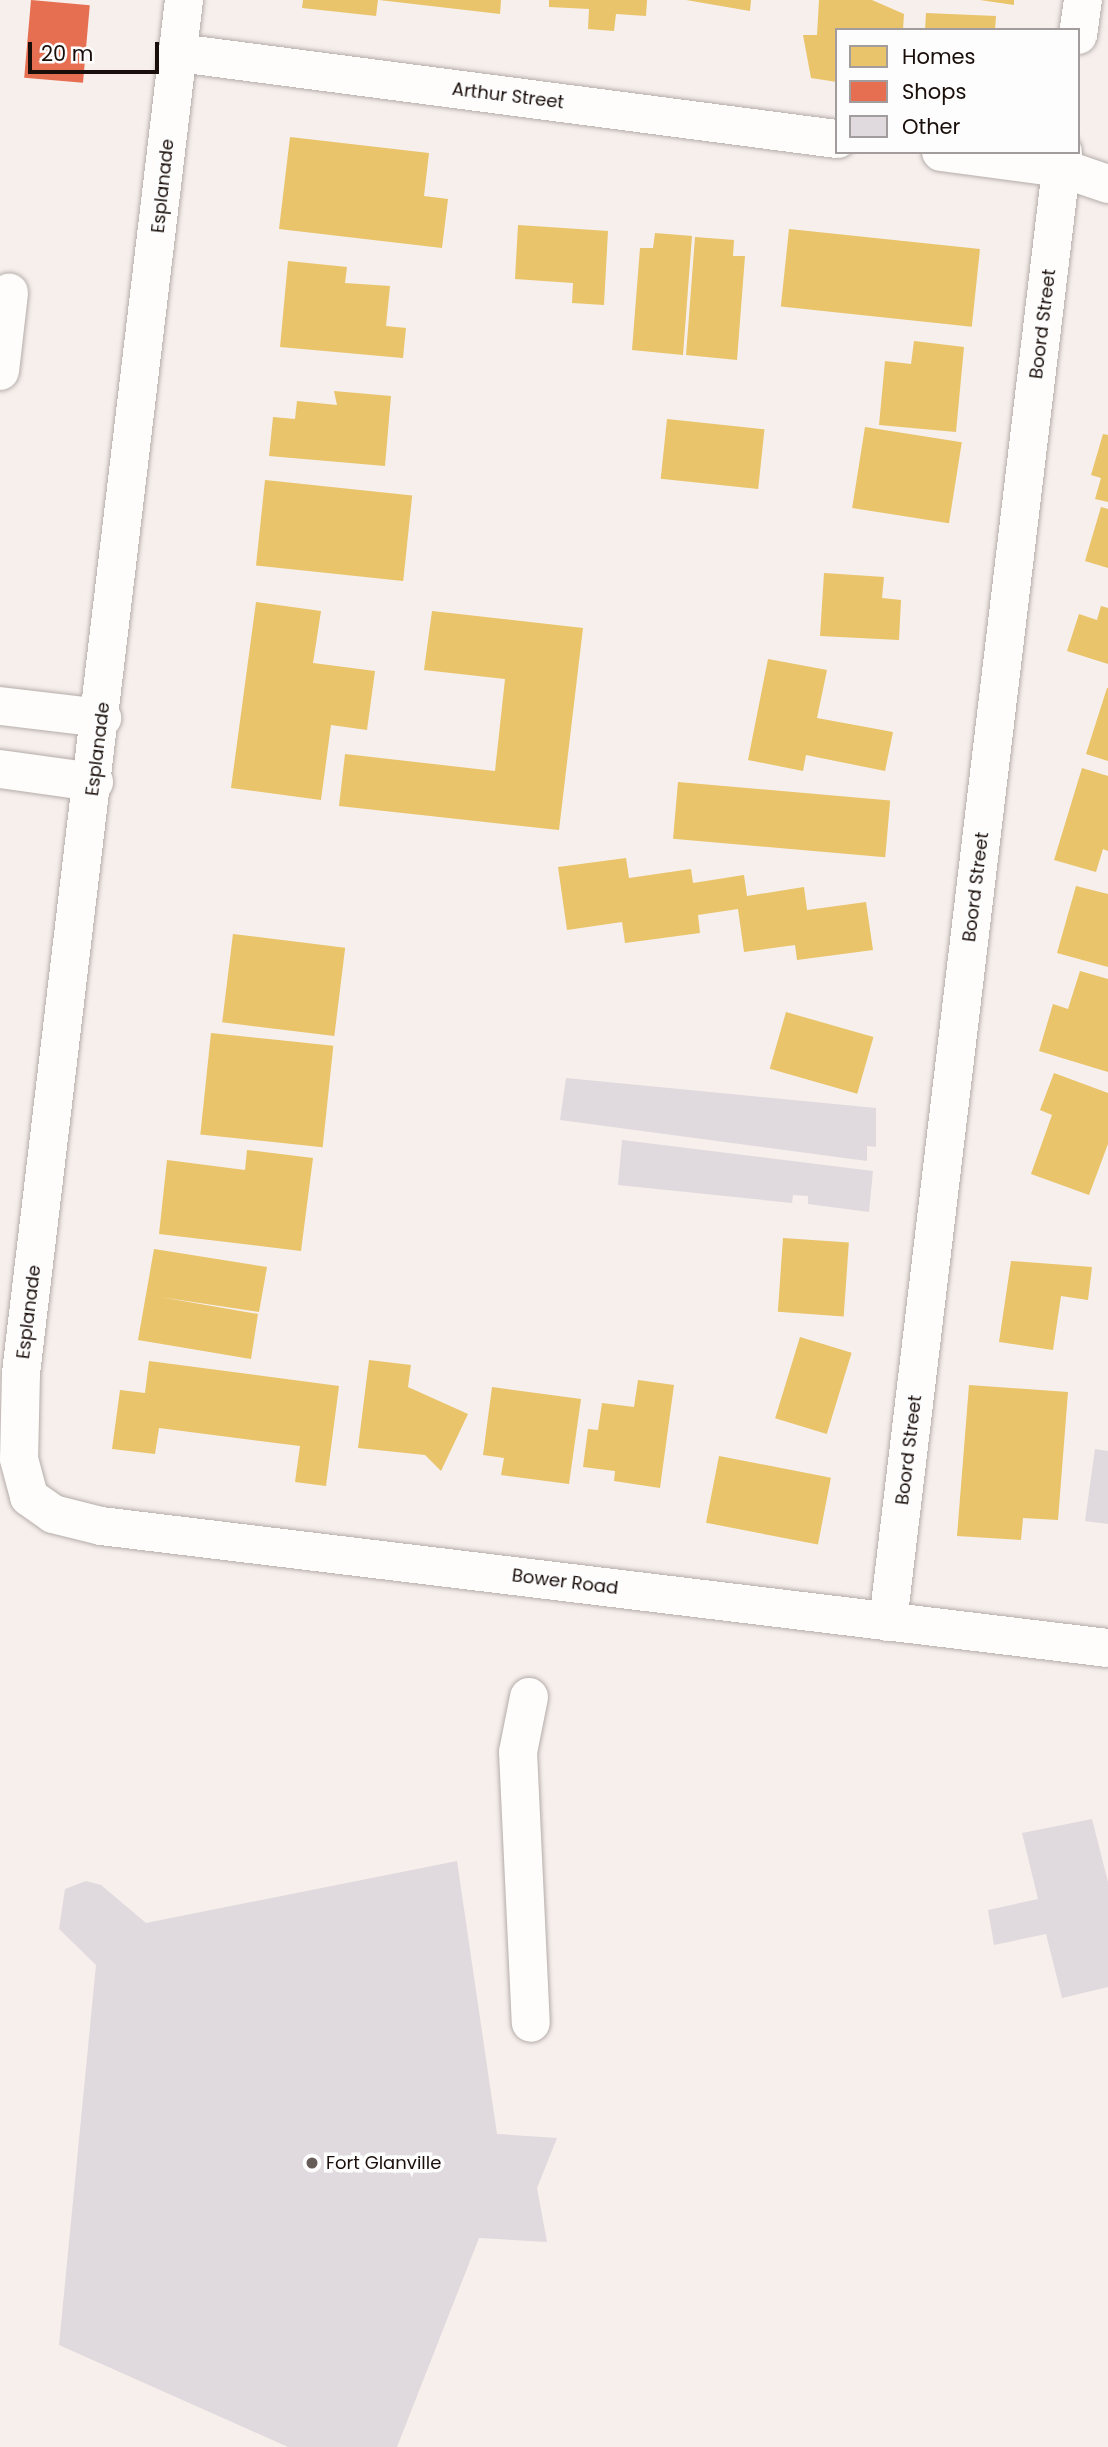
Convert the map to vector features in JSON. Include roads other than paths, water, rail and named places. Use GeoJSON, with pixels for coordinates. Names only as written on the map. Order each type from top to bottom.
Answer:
{"type":"FeatureCollection","features":[{"type":"Feature","properties":{"kind":"street","name":"Esplanade"},"geometry":{"type":"LineString","coordinates":[[29,1497],[19,1460],[21,1373],[102,718],[184,0]]}},
{"type":"Feature","properties":{"kind":"street"},"geometry":{"type":"LineString","coordinates":[[1079,28],[1083,0]]}},
{"type":"Feature","properties":{"kind":"street","name":"Arthur Street"},"geometry":{"type":"LineString","coordinates":[[179,53],[835,139]]}},
{"type":"Feature","properties":{"kind":"street"},"geometry":{"type":"LineString","coordinates":[[971,154],[1062,160],[1108,184]]}},
{"type":"Feature","properties":{"kind":"street","name":"Boord Street"},"geometry":{"type":"LineString","coordinates":[[888,1622],[1062,160]]}},
{"type":"Feature","properties":{"kind":"street"},"geometry":{"type":"LineString","coordinates":[[0,371],[9,293]]}},
{"type":"Feature","properties":{"kind":"street"},"geometry":{"type":"LineString","coordinates":[[0,706],[102,718]]}},
{"type":"Feature","properties":{"kind":"street"},"geometry":{"type":"LineString","coordinates":[[0,769],[94,782]]}},
{"type":"Feature","properties":{"kind":"street","name":"Bower Road"},"geometry":{"type":"LineString","coordinates":[[29,1497],[53,1514],[101,1526],[1108,1648]]}},
{"type":"Feature","properties":{"kind":"street"},"geometry":{"type":"LineString","coordinates":[[529,1697],[519,1752],[531,2023]]}},
{"type":"Feature","properties":{"kind":"place","name":"Fort Glanville"},"geometry":{"type":"Point","coordinates":[312,2163]}}]}
